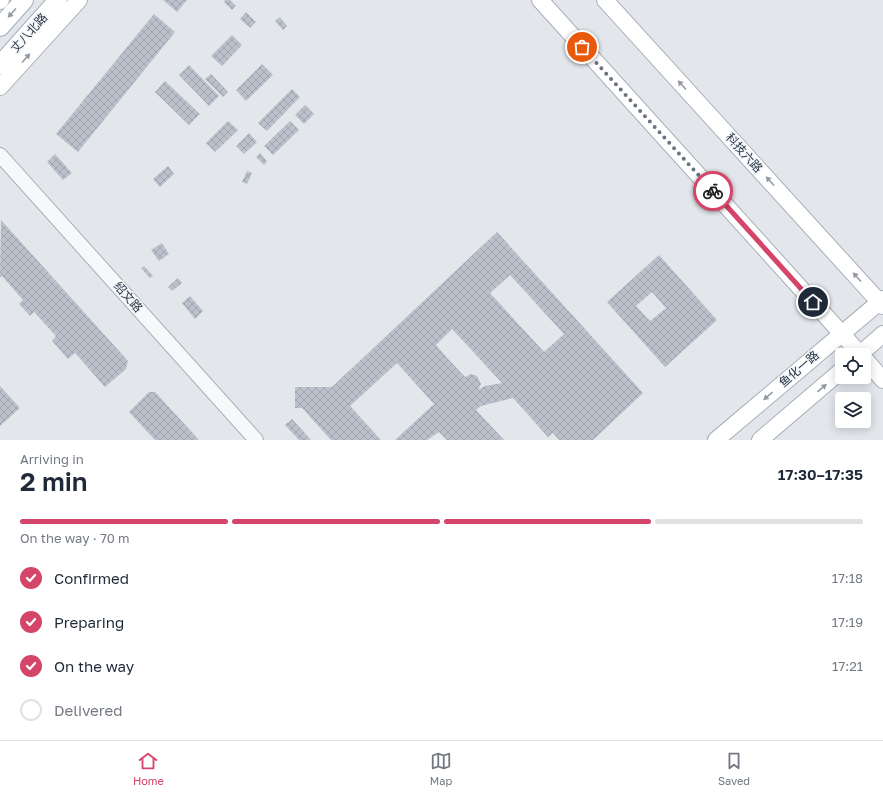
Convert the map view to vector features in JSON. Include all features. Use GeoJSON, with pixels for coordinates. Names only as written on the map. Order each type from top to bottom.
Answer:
{"type":"FeatureCollection","features":[{"type":"Feature","properties":{"kind":"main road"},"geometry":{"type":"LineString","coordinates":[[0,27],[24,0]]}},
{"type":"Feature","properties":{"kind":"main road","name":"丈八北路"},"geometry":{"type":"LineString","coordinates":[[0,65],[58,0]]}},
{"type":"Feature","properties":{"kind":"main road"},"geometry":{"type":"LineString","coordinates":[[0,87],[79,0]]}},
{"type":"Feature","properties":{"kind":"main road"},"geometry":{"type":"LineString","coordinates":[[540,0],[854,348]]}},
{"type":"Feature","properties":{"kind":"main road","name":"科技六路"},"geometry":{"type":"LineString","coordinates":[[605,0],[882,302]]}},
{"type":"Feature","properties":{"kind":"main road","name":"鱼化一路"},"geometry":{"type":"LineString","coordinates":[[716,440],[841,333],[882,302]]}},
{"type":"Feature","properties":{"kind":"main road"},"geometry":{"type":"LineString","coordinates":[[869,348],[883,334]]}},
{"type":"Feature","properties":{"kind":"main road"},"geometry":{"type":"LineString","coordinates":[[871,367],[883,380]]}},
{"type":"Feature","properties":{"kind":"main road"},"geometry":{"type":"LineString","coordinates":[[760,440],[835,376]]}},
{"type":"Feature","properties":{"kind":"street","name":"绍文路"},"geometry":{"type":"LineString","coordinates":[[0,155],[256,440]]}},
{"type":"Feature","properties":{"kind":"building"},"geometry":{"type":"Polygon","coordinates":[[[163,0],[187,0],[177,12],[163,0]]]}},
{"type":"Feature","properties":{"kind":"building"},"geometry":{"type":"Polygon","coordinates":[[[225,0],[230,0],[236,6],[232,10],[224,2],[225,0]]]}},
{"type":"Feature","properties":{"kind":"building"},"geometry":{"type":"Polygon","coordinates":[[[246,12],[256,22],[250,28],[240,19],[246,12]]]}},
{"type":"Feature","properties":{"kind":"building"},"geometry":{"type":"Polygon","coordinates":[[[154,14],[175,32],[78,152],[56,134],[154,14]]]}},
{"type":"Feature","properties":{"kind":"building"},"geometry":{"type":"Polygon","coordinates":[[[280,17],[287,26],[283,30],[275,21],[280,17]]]}},
{"type":"Feature","properties":{"kind":"building"},"geometry":{"type":"Polygon","coordinates":[[[232,35],[242,45],[222,66],[211,56],[232,35]]]}},
{"type":"Feature","properties":{"kind":"building"},"geometry":{"type":"Polygon","coordinates":[[[262,64],[273,75],[246,101],[236,90],[262,64]]]}},
{"type":"Feature","properties":{"kind":"building"},"geometry":{"type":"Polygon","coordinates":[[[189,65],[219,96],[209,106],[179,75],[189,65]]]}},
{"type":"Feature","properties":{"kind":"building"},"geometry":{"type":"Polygon","coordinates":[[[211,74],[228,92],[223,97],[205,79],[211,74]]]}},
{"type":"Feature","properties":{"kind":"building"},"geometry":{"type":"Polygon","coordinates":[[[165,81],[200,114],[189,125],[155,92],[165,81]]]}},
{"type":"Feature","properties":{"kind":"building"},"geometry":{"type":"Polygon","coordinates":[[[292,89],[300,97],[267,131],[258,123],[292,89]]]}},
{"type":"Feature","properties":{"kind":"building"},"geometry":{"type":"Polygon","coordinates":[[[305,105],[314,114],[304,124],[295,115],[305,105]]]}},
{"type":"Feature","properties":{"kind":"building"},"geometry":{"type":"Polygon","coordinates":[[[228,121],[238,130],[215,152],[206,143],[228,121]]]}},
{"type":"Feature","properties":{"kind":"building"},"geometry":{"type":"Polygon","coordinates":[[[290,121],[299,130],[273,155],[264,146],[290,121]]]}},
{"type":"Feature","properties":{"kind":"building"},"geometry":{"type":"Polygon","coordinates":[[[249,133],[257,142],[244,154],[236,146],[249,133]]]}},
{"type":"Feature","properties":{"kind":"building"},"geometry":{"type":"Polygon","coordinates":[[[260,153],[267,161],[264,165],[256,157],[260,153]]]}},
{"type":"Feature","properties":{"kind":"building"},"geometry":{"type":"Polygon","coordinates":[[[55,154],[72,173],[63,180],[47,162],[55,154]]]}},
{"type":"Feature","properties":{"kind":"building"},"geometry":{"type":"Polygon","coordinates":[[[168,166],[174,174],[160,187],[153,179],[168,166]]]}},
{"type":"Feature","properties":{"kind":"building"},"geometry":{"type":"Polygon","coordinates":[[[247,171],[252,173],[247,184],[242,182],[247,171]]]}},
{"type":"Feature","properties":{"kind":"building"},"geometry":{"type":"Polygon","coordinates":[[[1,220],[128,361],[126,369],[105,387],[75,353],[68,359],[52,341],[56,336],[34,312],[30,316],[19,304],[23,300],[2,276],[0,278],[1,220]]]}},
{"type":"Feature","properties":{"kind":"building"},"geometry":{"type":"Polygon","coordinates":[[[497,232],[643,393],[593,440],[559,440],[553,433],[548,437],[513,398],[481,406],[476,410],[504,440],[447,440],[439,432],[427,440],[395,440],[434,404],[397,363],[350,406],[381,440],[331,440],[302,408],[295,408],[295,387],[332,387],[497,232]],[[510,275],[490,293],[544,352],[564,334],[510,275]],[[452,329],[436,345],[448,359],[465,377],[471,374],[477,376],[481,384],[478,390],[485,386],[502,383],[452,329]]]}},
{"type":"Feature","properties":{"kind":"building"},"geometry":{"type":"Polygon","coordinates":[[[162,243],[169,254],[159,261],[151,250],[162,243]]]}},
{"type":"Feature","properties":{"kind":"building"},"geometry":{"type":"Polygon","coordinates":[[[659,255],[717,320],[665,367],[607,302],[659,255]],[[652,292],[636,306],[650,321],[666,308],[652,292]]]}},
{"type":"Feature","properties":{"kind":"building"},"geometry":{"type":"Polygon","coordinates":[[[144,266],[153,276],[150,278],[141,268],[144,266]]]}},
{"type":"Feature","properties":{"kind":"building"},"geometry":{"type":"Polygon","coordinates":[[[178,278],[182,283],[172,291],[168,287],[178,278]]]}},
{"type":"Feature","properties":{"kind":"building"},"geometry":{"type":"Polygon","coordinates":[[[190,296],[203,311],[195,319],[182,303],[190,296]]]}},
{"type":"Feature","properties":{"kind":"building"},"geometry":{"type":"Polygon","coordinates":[[[0,386],[20,408],[0,426],[0,386]]]}},
{"type":"Feature","properties":{"kind":"building"},"geometry":{"type":"Polygon","coordinates":[[[149,392],[155,392],[199,440],[155,440],[129,412],[149,392]]]}},
{"type":"Feature","properties":{"kind":"building"},"geometry":{"type":"Polygon","coordinates":[[[292,419],[311,440],[299,440],[285,425],[292,419]]]}},
{"type":"Feature","properties":{"kind":"way so far"},"geometry":{"type":"LineString","coordinates":[[582,47],[713,191]]}},
{"type":"Feature","properties":{"kind":"route"},"geometry":{"type":"LineString","coordinates":[[713,191],[813,302]]}}]}
